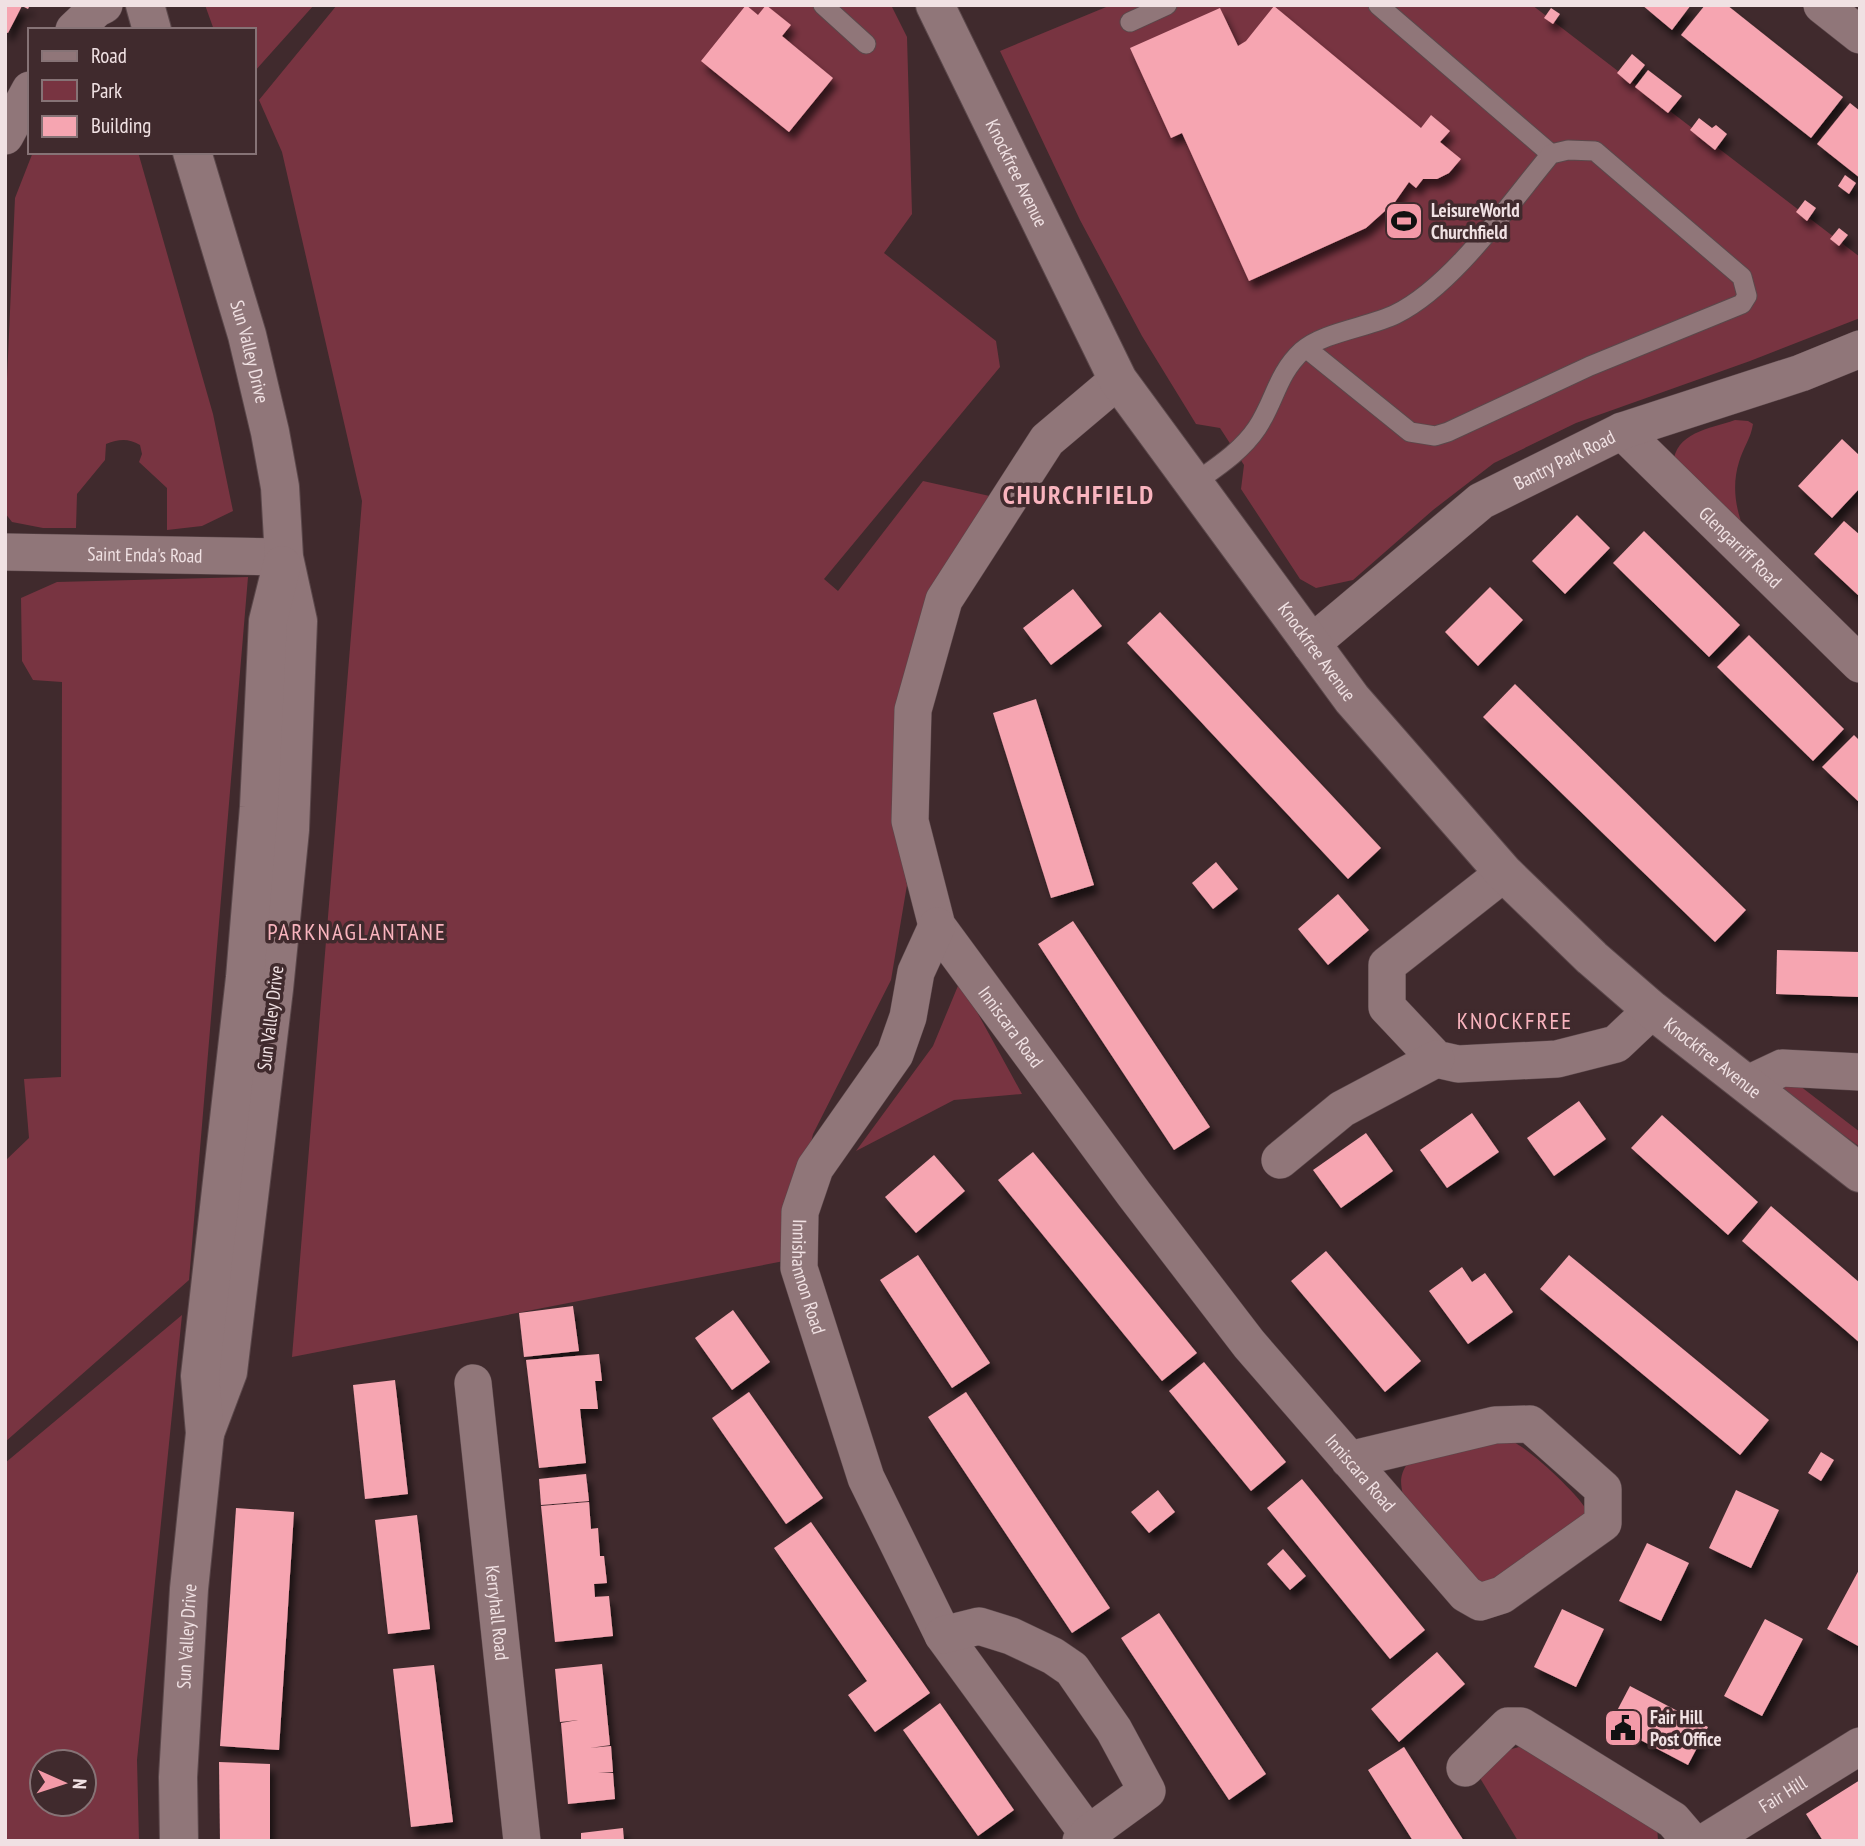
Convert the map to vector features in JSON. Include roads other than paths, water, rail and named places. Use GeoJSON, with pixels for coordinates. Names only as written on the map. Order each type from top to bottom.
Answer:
{"type":"FeatureCollection","features":[{"type":"Feature","properties":{"kind":"street"},"geometry":{"type":"LineString","coordinates":[[76,28],[104,5]]}},
{"type":"Feature","properties":{"kind":"street"},"geometry":{"type":"LineString","coordinates":[[145,5],[151,28]]}},
{"type":"Feature","properties":{"kind":"street","name":"Knockfree Avenue"},"geometry":{"type":"LineString","coordinates":[[935,5],[1118,380],[1352,699],[1504,873],[1592,958],[1652,1010],[1860,1173]]}},
{"type":"Feature","properties":{"kind":"street"},"geometry":{"type":"LineString","coordinates":[[1822,5],[1860,35]]}},
{"type":"Feature","properties":{"kind":"street"},"geometry":{"type":"LineString","coordinates":[[5,136],[28,94]]}},
{"type":"Feature","properties":{"kind":"street","name":"Sun Valley Drive"},"geometry":{"type":"LineString","coordinates":[[179,1841],[178,1777],[188,1590],[205,1433],[200,1376],[262,953],[259,807],[268,621],[284,556],[281,487],[270,432],[247,335],[193,154]]}},
{"type":"Feature","properties":{"kind":"street","name":"Bantry Park Road"},"geometry":{"type":"LineString","coordinates":[[1311,644],[1481,501],[1622,431],[1801,373],[1860,349]]}},
{"type":"Feature","properties":{"kind":"street","name":"Inniscara Road"},"geometry":{"type":"LineString","coordinates":[[1118,380],[1047,440],[944,600],[913,710],[909,821],[937,926],[1134,1194],[1249,1344],[1349,1460],[1466,1594],[1480,1602],[1502,1595],[1603,1523],[1603,1489],[1530,1424],[1495,1425],[1349,1460]]}},
{"type":"Feature","properties":{"kind":"street","name":"Glengarriff Road"},"geometry":{"type":"LineString","coordinates":[[1622,431],[1860,664]]}},
{"type":"Feature","properties":{"kind":"street","name":"Saint Enda's Road"},"geometry":{"type":"LineString","coordinates":[[5,552],[284,556]]}},
{"type":"Feature","properties":{"kind":"street"},"geometry":{"type":"LineString","coordinates":[[1504,873],[1387,965],[1387,1007],[1436,1059],[1458,1064],[1557,1059],[1616,1044],[1652,1010]]}},
{"type":"Feature","properties":{"kind":"street","name":"Innishannon Road"},"geometry":{"type":"LineString","coordinates":[[937,926],[916,972],[908,1017],[895,1054],[815,1168],[800,1212],[799,1268],[866,1478],[943,1635],[1085,1838],[1147,1791],[1114,1730],[1072,1669],[1053,1656],[1011,1636],[979,1626],[943,1635]]}},
{"type":"Feature","properties":{"kind":"street"},"geometry":{"type":"LineString","coordinates":[[1280,1160],[1342,1109],[1436,1059]]}},
{"type":"Feature","properties":{"kind":"street"},"geometry":{"type":"LineString","coordinates":[[1748,1084],[1782,1068],[1860,1072]]}},
{"type":"Feature","properties":{"kind":"street","name":"Kerryhall Road"},"geometry":{"type":"LineString","coordinates":[[473,1383],[522,1841]]}},
{"type":"Feature","properties":{"kind":"street"},"geometry":{"type":"LineString","coordinates":[[1465,1768],[1508,1726],[1521,1726],[1673,1820],[1691,1841]]}},
{"type":"Feature","properties":{"kind":"street","name":"Fair Hill"},"geometry":{"type":"LineString","coordinates":[[1707,1841],[1860,1746]]}},
{"type":"Feature","properties":{"kind":"lane"},"geometry":{"type":"LineString","coordinates":[[823,5],[866,44]]}},
{"type":"Feature","properties":{"kind":"lane"},"geometry":{"type":"LineString","coordinates":[[1130,22],[1167,5]]}},
{"type":"Feature","properties":{"kind":"lane"},"geometry":{"type":"LineString","coordinates":[[1378,5],[1551,154]]}},
{"type":"Feature","properties":{"kind":"lane"},"geometry":{"type":"LineString","coordinates":[[1193,484],[1235,452],[1256,429],[1285,368],[1306,348],[1396,314],[1429,292],[1464,260],[1551,154],[1567,150],[1595,151],[1742,277],[1747,296],[1742,304],[1590,366],[1435,436],[1409,432],[1306,348]]}},
{"type":"Feature","properties":{"kind":"place","name":"LeisureWorld Churchfield"},"geometry":{"type":"Point","coordinates":[1404,221]}},
{"type":"Feature","properties":{"kind":"place","name":"Fair Hill Post Office"},"geometry":{"type":"Point","coordinates":[1623,1728]}},
{"type":"Feature","properties":{"kind":"district","name":"CHURCHFIELD"},"geometry":{"type":"Point","coordinates":[1079,494]}},
{"type":"Feature","properties":{"kind":"district","name":"PARKNAGLANTANE"},"geometry":{"type":"Point","coordinates":[357,931]}},
{"type":"Feature","properties":{"kind":"district","name":"KNOCKFREE"},"geometry":{"type":"Point","coordinates":[1515,1020]}}]}
